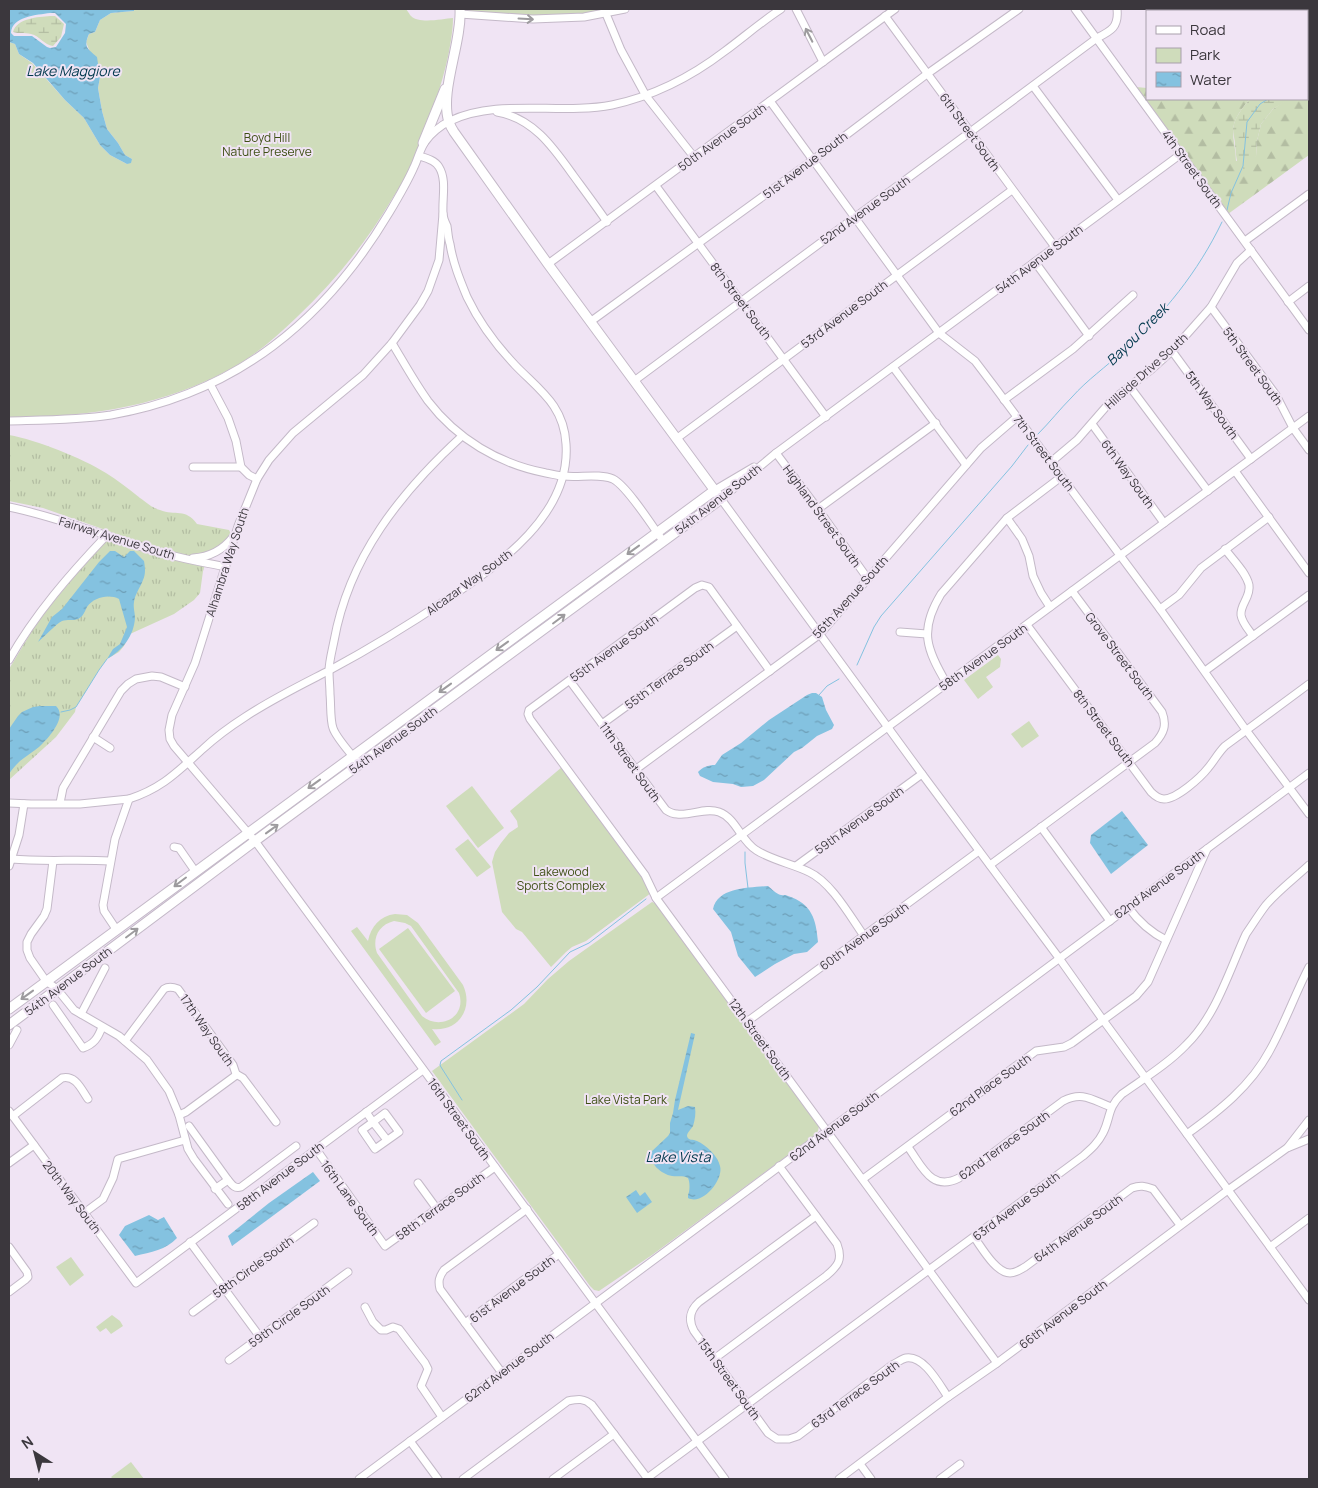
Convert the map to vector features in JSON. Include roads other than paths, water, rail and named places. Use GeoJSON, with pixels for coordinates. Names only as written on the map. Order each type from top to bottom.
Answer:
{"type":"FeatureCollection","features":[{"type":"Feature","properties":{"kind":"main road"},"geometry":{"type":"LineString","coordinates":[[460,11],[458,40],[447,97],[448,121],[467,153],[721,499]]}},
{"type":"Feature","properties":{"kind":"main road"},"geometry":{"type":"LineString","coordinates":[[424,143],[451,75]]}},
{"type":"Feature","properties":{"kind":"main road","name":"54th Avenue South"},"geometry":{"type":"LineString","coordinates":[[9,1009],[715,490]]}},
{"type":"Feature","properties":{"kind":"main road","name":"54th Avenue South"},"geometry":{"type":"LineString","coordinates":[[9,1025],[721,499]]}},
{"type":"Feature","properties":{"kind":"street"},"geometry":{"type":"LineString","coordinates":[[460,11],[533,19],[584,17],[604,11],[625,9]]}},
{"type":"Feature","properties":{"kind":"street"},"geometry":{"type":"LineString","coordinates":[[9,421],[61,420],[110,415],[153,406],[194,392],[237,370],[262,355],[288,335],[330,294],[388,215],[405,186],[424,143],[448,121],[477,112],[518,108],[589,108],[611,105],[646,96],[681,80],[706,65],[781,9]]}},
{"type":"Feature","properties":{"kind":"street"},"geometry":{"type":"LineString","coordinates":[[796,9],[823,62]]}},
{"type":"Feature","properties":{"kind":"street","name":"50th Avenue South"},"geometry":{"type":"LineString","coordinates":[[548,264],[895,9]]}},
{"type":"Feature","properties":{"kind":"street","name":"51st Avenue South"},"geometry":{"type":"LineString","coordinates":[[590,322],[813,160],[927,74],[1019,9]]}},
{"type":"Feature","properties":{"kind":"street","name":"4th Street South"},"geometry":{"type":"LineString","coordinates":[[1075,9],[1309,330]]}},
{"type":"Feature","properties":{"kind":"street","name":"52nd Avenue South"},"geometry":{"type":"LineString","coordinates":[[634,381],[1096,38],[1108,32],[1118,18],[1117,9]]}},
{"type":"Feature","properties":{"kind":"street"},"geometry":{"type":"LineString","coordinates":[[604,11],[621,50],[646,96],[694,157]]}},
{"type":"Feature","properties":{"kind":"street","name":"6th Street South"},"geometry":{"type":"LineString","coordinates":[[885,16],[1055,247]]}},
{"type":"Feature","properties":{"kind":"street"},"geometry":{"type":"LineString","coordinates":[[1033,86],[1118,200]]}},
{"type":"Feature","properties":{"kind":"street","name":"7th Street South"},"geometry":{"type":"LineString","coordinates":[[770,101],[939,333],[975,360],[1309,814]]}},
{"type":"Feature","properties":{"kind":"street"},"geometry":{"type":"LineString","coordinates":[[489,111],[504,113],[538,131],[557,153],[607,222]]}},
{"type":"Feature","properties":{"kind":"street","name":"54th Avenue South"},"geometry":{"type":"LineString","coordinates":[[721,499],[776,453],[1181,154]]}},
{"type":"Feature","properties":{"kind":"street","name":"Alcazar Way South"},"geometry":{"type":"LineString","coordinates":[[187,763],[206,746],[245,717],[410,624],[493,567],[534,528],[558,492],[566,458],[564,428],[554,405],[545,393],[514,364],[477,316],[457,271],[443,214],[443,182],[439,168],[429,160],[419,156]]}},
{"type":"Feature","properties":{"kind":"street","name":"8th Street South"},"geometry":{"type":"LineString","coordinates":[[656,186],[826,417]]}},
{"type":"Feature","properties":{"kind":"street","name":"53rd Avenue South"},"geometry":{"type":"LineString","coordinates":[[676,438],[1012,190]]}},
{"type":"Feature","properties":{"kind":"street"},"geometry":{"type":"LineString","coordinates":[[1245,241],[1309,194]]}},
{"type":"Feature","properties":{"kind":"street","name":"Alhambra Way South"},"geometry":{"type":"LineString","coordinates":[[187,763],[170,739],[169,730],[172,715],[195,663],[250,493],[269,460],[293,433],[363,374],[392,343],[420,306],[428,291],[438,260],[443,214]]}},
{"type":"Feature","properties":{"kind":"street","name":"Hillside Drive South"},"geometry":{"type":"LineString","coordinates":[[1051,462],[1077,440],[1112,401],[1172,351],[1211,307],[1237,263],[1251,250]]}},
{"type":"Feature","properties":{"kind":"street"},"geometry":{"type":"LineString","coordinates":[[1035,262],[1089,336]]}},
{"type":"Feature","properties":{"kind":"street"},"geometry":{"type":"LineString","coordinates":[[1288,302],[1309,286]]}},
{"type":"Feature","properties":{"kind":"street"},"geometry":{"type":"LineString","coordinates":[[1004,400],[1089,336],[1133,295]]}},
{"type":"Feature","properties":{"kind":"street","name":"5th Street South"},"geometry":{"type":"LineString","coordinates":[[1211,307],[1276,395],[1293,428],[1309,450]]}},
{"type":"Feature","properties":{"kind":"street"},"geometry":{"type":"LineString","coordinates":[[392,343],[429,402],[462,436],[487,452],[520,467],[563,476],[599,477],[614,480],[626,490],[663,541]]}},
{"type":"Feature","properties":{"kind":"street","name":"5th Way South"},"geometry":{"type":"LineString","coordinates":[[1172,351],[1251,459]]}},
{"type":"Feature","properties":{"kind":"street"},"geometry":{"type":"LineString","coordinates":[[893,367],[966,465]]}},
{"type":"Feature","properties":{"kind":"street"},"geometry":{"type":"LineString","coordinates":[[210,384],[236,441],[241,467],[257,479]]}},
{"type":"Feature","properties":{"kind":"street"},"geometry":{"type":"LineString","coordinates":[[1130,386],[1208,491]]}},
{"type":"Feature","properties":{"kind":"street","name":"58th Avenue South"},"geometry":{"type":"LineString","coordinates":[[656,898],[1309,416]]}},
{"type":"Feature","properties":{"kind":"street","name":"56th Avenue South"},"geometry":{"type":"LineString","coordinates":[[635,770],[820,634],[981,448],[1017,417]]}},
{"type":"Feature","properties":{"kind":"street"},"geometry":{"type":"LineString","coordinates":[[818,509],[936,423]]}},
{"type":"Feature","properties":{"kind":"street","name":"6th Way South"},"geometry":{"type":"LineString","coordinates":[[1092,424],[1164,523]]}},
{"type":"Feature","properties":{"kind":"street"},"geometry":{"type":"LineString","coordinates":[[360,765],[332,728],[329,671],[338,621],[344,600],[364,554],[391,513],[414,483],[462,436]]}},
{"type":"Feature","properties":{"kind":"street","name":"54th Avenue South"},"geometry":{"type":"LineString","coordinates":[[715,490],[776,453]]}},
{"type":"Feature","properties":{"kind":"street","name":"Highland Street South"},"geometry":{"type":"LineString","coordinates":[[776,453],[868,579]]}},
{"type":"Feature","properties":{"kind":"street"},"geometry":{"type":"LineString","coordinates":[[193,467],[241,467]]}},
{"type":"Feature","properties":{"kind":"street"},"geometry":{"type":"LineString","coordinates":[[1235,471],[1309,573]]}},
{"type":"Feature","properties":{"kind":"street"},"geometry":{"type":"LineString","coordinates":[[947,684],[929,649],[927,634],[934,606],[941,594],[1007,518],[1061,477]]}},
{"type":"Feature","properties":{"kind":"street"},"geometry":{"type":"LineString","coordinates":[[721,499],[1309,1300]]}},
{"type":"Feature","properties":{"kind":"street","name":"Fairway Avenue South"},"geometry":{"type":"LineString","coordinates":[[9,507],[67,522],[170,555],[226,567]]}},
{"type":"Feature","properties":{"kind":"street"},"geometry":{"type":"LineString","coordinates":[[1007,518],[1022,539],[1029,556],[1033,576],[1050,607]]}},
{"type":"Feature","properties":{"kind":"street"},"geometry":{"type":"LineString","coordinates":[[1160,609],[1179,595],[1200,568],[1269,518]]}},
{"type":"Feature","properties":{"kind":"street"},"geometry":{"type":"LineString","coordinates":[[186,559],[210,555],[225,546],[235,535]]}},
{"type":"Feature","properties":{"kind":"street"},"geometry":{"type":"LineString","coordinates":[[9,660],[27,630],[58,588],[106,536]]}},
{"type":"Feature","properties":{"kind":"street"},"geometry":{"type":"LineString","coordinates":[[1225,549],[1246,577],[1249,591],[1247,600],[1242,608],[1241,617],[1253,636]]}},
{"type":"Feature","properties":{"kind":"street","name":"55th Avenue South"},"geometry":{"type":"LineString","coordinates":[[528,714],[530,710],[695,588],[702,585],[709,587],[736,626]]}},
{"type":"Feature","properties":{"kind":"street","name":"Grove Street South"},"geometry":{"type":"LineString","coordinates":[[1072,591],[1162,712],[1165,730],[1161,737],[1129,762]]}},
{"type":"Feature","properties":{"kind":"street"},"geometry":{"type":"LineString","coordinates":[[1205,672],[1309,595]]}},
{"type":"Feature","properties":{"kind":"street","name":"8th Street South"},"geometry":{"type":"LineString","coordinates":[[1027,625],[1151,792],[1157,797],[1165,799],[1171,797],[1194,782],[1209,767],[1217,753],[1246,730]]}},
{"type":"Feature","properties":{"kind":"street"},"geometry":{"type":"LineString","coordinates":[[736,626],[770,670]]}},
{"type":"Feature","properties":{"kind":"street","name":"55th Terrace South"},"geometry":{"type":"LineString","coordinates":[[602,724],[736,626]]}},
{"type":"Feature","properties":{"kind":"street"},"geometry":{"type":"LineString","coordinates":[[900,632],[927,634]]}},
{"type":"Feature","properties":{"kind":"street"},"geometry":{"type":"LineString","coordinates":[[484,659],[491,668]]}},
{"type":"Feature","properties":{"kind":"street"},"geometry":{"type":"LineString","coordinates":[[60,803],[63,788],[121,691],[136,679],[144,677],[162,677],[185,687]]}},
{"type":"Feature","properties":{"kind":"street","name":"11th Street South"},"geometry":{"type":"LineString","coordinates":[[570,681],[666,810],[676,814],[712,810],[721,812],[756,851],[811,873],[827,885],[864,936]]}},
{"type":"Feature","properties":{"kind":"street"},"geometry":{"type":"LineString","coordinates":[[1246,730],[1309,684]]}},
{"type":"Feature","properties":{"kind":"street","name":"12th Street South"},"geometry":{"type":"LineString","coordinates":[[528,714],[645,874],[656,898],[997,1363]]}},
{"type":"Feature","properties":{"kind":"street"},"geometry":{"type":"LineString","coordinates":[[93,737],[110,748]]}},
{"type":"Feature","properties":{"kind":"street"},"geometry":{"type":"LineString","coordinates":[[990,865],[1129,762]]}},
{"type":"Feature","properties":{"kind":"street"},"geometry":{"type":"LineString","coordinates":[[9,803],[105,802],[129,799],[144,795],[158,788],[187,763]]}},
{"type":"Feature","properties":{"kind":"street","name":"16th Street South"},"geometry":{"type":"LineString","coordinates":[[187,763],[248,832],[725,1479]]}},
{"type":"Feature","properties":{"kind":"street","name":"62nd Avenue South"},"geometry":{"type":"LineString","coordinates":[[362,1478],[1309,773]]}},
{"type":"Feature","properties":{"kind":"street","name":"59th Avenue South"},"geometry":{"type":"LineString","coordinates":[[796,866],[922,774]]}},
{"type":"Feature","properties":{"kind":"street"},"geometry":{"type":"LineString","coordinates":[[116,929],[104,911],[103,905],[115,839],[129,799]]}},
{"type":"Feature","properties":{"kind":"street"},"geometry":{"type":"LineString","coordinates":[[24,804],[19,835],[10,862],[110,861]]}},
{"type":"Feature","properties":{"kind":"street"},"geometry":{"type":"LineString","coordinates":[[1041,827],[1110,921]]}},
{"type":"Feature","properties":{"kind":"street"},"geometry":{"type":"LineString","coordinates":[[174,847],[178,848],[195,871]]}},
{"type":"Feature","properties":{"kind":"street","name":"62nd Place South"},"geometry":{"type":"LineString","coordinates":[[863,1179],[1036,1052],[1044,1049],[1064,1047],[1072,1043],[1136,996],[1152,974],[1207,849]]}},
{"type":"Feature","properties":{"kind":"street","name":"60th Avenue South"},"geometry":{"type":"LineString","coordinates":[[748,1021],[979,851]]}},
{"type":"Feature","properties":{"kind":"street"},"geometry":{"type":"LineString","coordinates":[[53,861],[47,909],[27,942],[30,958],[46,981],[57,989],[74,1010],[119,1036],[147,1060],[169,1091],[194,1159],[228,1204]]}},
{"type":"Feature","properties":{"kind":"street","name":"63rd Avenue South"},"geometry":{"type":"LineString","coordinates":[[647,1479],[1095,1146],[1104,1132],[1111,1107],[1122,1094],[1175,1056],[1200,1030],[1209,1016],[1243,940],[1254,922],[1280,891],[1309,865]]}},
{"type":"Feature","properties":{"kind":"street"},"geometry":{"type":"LineString","coordinates":[[1128,907],[1144,926],[1166,940]]}},
{"type":"Feature","properties":{"kind":"street"},"geometry":{"type":"LineString","coordinates":[[1187,1134],[1213,1116],[1259,1069],[1270,1051],[1309,967]]}},
{"type":"Feature","properties":{"kind":"street"},"geometry":{"type":"LineString","coordinates":[[81,1014],[105,968]]}},
{"type":"Feature","properties":{"kind":"street","name":"17th Way South"},"geometry":{"type":"LineString","coordinates":[[125,1041],[164,989],[167,987],[178,989],[233,1065],[236,1074],[242,1078],[276,1122]]}},
{"type":"Feature","properties":{"kind":"street"},"geometry":{"type":"LineString","coordinates":[[53,1005],[83,1048],[89,1046],[98,1038],[102,1027]]}},
{"type":"Feature","properties":{"kind":"street"},"geometry":{"type":"LineString","coordinates":[[9,1045],[17,1030]]}},
{"type":"Feature","properties":{"kind":"street","name":"58th Avenue South"},"geometry":{"type":"LineString","coordinates":[[136,1283],[423,1070]]}},
{"type":"Feature","properties":{"kind":"street"},"geometry":{"type":"LineString","coordinates":[[179,1115],[236,1074]]}},
{"type":"Feature","properties":{"kind":"street"},"geometry":{"type":"LineString","coordinates":[[11,1113],[62,1078],[67,1077],[76,1081],[88,1099]]}},
{"type":"Feature","properties":{"kind":"street","name":"62nd Terrace South"},"geometry":{"type":"LineString","coordinates":[[908,1146],[929,1176],[935,1181],[950,1183],[1072,1096],[1080,1096],[1111,1107]]}},
{"type":"Feature","properties":{"kind":"street"},"geometry":{"type":"LineString","coordinates":[[366,1112],[387,1140]]}},
{"type":"Feature","properties":{"kind":"street","name":"20th Way South"},"geometry":{"type":"LineString","coordinates":[[11,1113],[136,1283]]}},
{"type":"Feature","properties":{"kind":"street"},"geometry":{"type":"LineString","coordinates":[[385,1113],[399,1132],[375,1149],[362,1130],[373,1122],[385,1113]]}},
{"type":"Feature","properties":{"kind":"street"},"geometry":{"type":"LineString","coordinates":[[1287,1148],[1309,1120]]}},
{"type":"Feature","properties":{"kind":"street"},"geometry":{"type":"LineString","coordinates":[[189,1126],[228,1180],[237,1188],[241,1187],[296,1146]]}},
{"type":"Feature","properties":{"kind":"street"},"geometry":{"type":"LineString","coordinates":[[1287,1148],[1309,1139]]}},
{"type":"Feature","properties":{"kind":"street"},"geometry":{"type":"LineString","coordinates":[[84,1213],[103,1199],[113,1178],[118,1159],[186,1140]]}},
{"type":"Feature","properties":{"kind":"street"},"geometry":{"type":"LineString","coordinates":[[9,1163],[34,1145]]}},
{"type":"Feature","properties":{"kind":"street","name":"66th Avenue South"},"geometry":{"type":"LineString","coordinates":[[839,1479],[1180,1225],[1287,1148]]}},
{"type":"Feature","properties":{"kind":"street","name":"16th Lane South"},"geometry":{"type":"LineString","coordinates":[[316,1149],[385,1246]]}},
{"type":"Feature","properties":{"kind":"street"},"geometry":{"type":"LineString","coordinates":[[714,1359],[826,1276],[838,1264],[840,1258],[837,1244],[779,1166]]}},
{"type":"Feature","properties":{"kind":"street","name":"58th Terrace South"},"geometry":{"type":"LineString","coordinates":[[385,1246],[495,1167]]}},
{"type":"Feature","properties":{"kind":"street"},"geometry":{"type":"LineString","coordinates":[[216,1189],[228,1180]]}},
{"type":"Feature","properties":{"kind":"street"},"geometry":{"type":"LineString","coordinates":[[418,1183],[437,1209]]}},
{"type":"Feature","properties":{"kind":"street","name":"64th Avenue South"},"geometry":{"type":"LineString","coordinates":[[974,1237],[997,1268],[1003,1272],[1017,1271],[1132,1188],[1139,1186],[1153,1189],[1180,1225]]}},
{"type":"Feature","properties":{"kind":"street"},"geometry":{"type":"LineString","coordinates":[[502,1373],[440,1289],[438,1283],[439,1276],[444,1270],[527,1209]]}},
{"type":"Feature","properties":{"kind":"street","name":"15th Street South"},"geometry":{"type":"LineString","coordinates":[[777,1439],[768,1433],[694,1331],[691,1325],[691,1313],[699,1302],[816,1216]]}},
{"type":"Feature","properties":{"kind":"street"},"geometry":{"type":"LineString","coordinates":[[1270,1247],[1309,1218]]}},
{"type":"Feature","properties":{"kind":"street","name":"58th Circle South"},"geometry":{"type":"LineString","coordinates":[[193,1312],[314,1223]]}},
{"type":"Feature","properties":{"kind":"street"},"geometry":{"type":"LineString","coordinates":[[190,1242],[260,1337]]}},
{"type":"Feature","properties":{"kind":"street"},"geometry":{"type":"LineString","coordinates":[[9,1247],[27,1272],[28,1277],[9,1292]]}},
{"type":"Feature","properties":{"kind":"street","name":"61st Avenue South"},"geometry":{"type":"LineString","coordinates":[[465,1323],[559,1254]]}},
{"type":"Feature","properties":{"kind":"street","name":"59th Circle South"},"geometry":{"type":"LineString","coordinates":[[229,1360],[348,1272]]}},
{"type":"Feature","properties":{"kind":"street"},"geometry":{"type":"LineString","coordinates":[[365,1307],[373,1322],[381,1330],[394,1327],[399,1329],[425,1363],[428,1369],[421,1386],[442,1417]]}},
{"type":"Feature","properties":{"kind":"street","name":"63rd Terrace South"},"geometry":{"type":"LineString","coordinates":[[777,1439],[789,1439],[798,1436],[904,1358],[912,1358],[926,1366],[948,1397]]}},
{"type":"Feature","properties":{"kind":"street"},"geometry":{"type":"LineString","coordinates":[[463,1479],[568,1401],[578,1398],[586,1400],[592,1405],[647,1479]]}},
{"type":"Feature","properties":{"kind":"street"},"geometry":{"type":"LineString","coordinates":[[553,1479],[614,1434]]}},
{"type":"Feature","properties":{"kind":"street"},"geometry":{"type":"LineString","coordinates":[[410,1441],[438,1479]]}},
{"type":"Feature","properties":{"kind":"street"},"geometry":{"type":"LineString","coordinates":[[860,1464],[871,1479]]}},
{"type":"Feature","properties":{"kind":"street"},"geometry":{"type":"LineString","coordinates":[[940,1479],[960,1464]]}},
{"type":"Feature","properties":{"kind":"water","name":"Lake Maggiore"},"geometry":{"type":"Polygon","coordinates":[[[9,9],[134,9],[134,11],[111,13],[100,20],[95,32],[89,34],[86,42],[89,50],[97,57],[100,77],[98,88],[107,129],[125,155],[132,159],[131,163],[127,164],[110,155],[100,145],[84,118],[65,100],[33,63],[19,54],[15,44],[9,42],[9,9]],[[55,13],[26,17],[12,27],[11,33],[14,36],[32,36],[47,47],[56,47],[65,33],[66,24],[55,13]]]}},
{"type":"Feature","properties":{"kind":"water"},"geometry":{"type":"Polygon","coordinates":[[[110,551],[115,551],[124,557],[130,551],[134,551],[144,561],[145,575],[135,596],[135,618],[130,637],[118,652],[107,659],[113,649],[120,644],[127,627],[119,599],[106,597],[90,604],[80,618],[64,620],[59,623],[38,642],[52,617],[62,609],[110,551]]]}},
{"type":"Feature","properties":{"kind":"water"},"geometry":{"type":"Polygon","coordinates":[[[812,693],[822,697],[834,725],[832,729],[817,736],[794,752],[764,780],[753,786],[741,787],[733,784],[713,782],[700,776],[698,772],[702,769],[715,765],[722,755],[741,743],[769,720],[812,693]]]}},
{"type":"Feature","properties":{"kind":"water"},"geometry":{"type":"Polygon","coordinates":[[[40,706],[56,706],[60,716],[58,722],[43,743],[20,761],[9,774],[9,729],[22,712],[40,706]]]}},
{"type":"Feature","properties":{"kind":"water"},"geometry":{"type":"Polygon","coordinates":[[[1122,811],[1148,845],[1111,874],[1090,843],[1091,835],[1122,811]]]}},
{"type":"Feature","properties":{"kind":"water"},"geometry":{"type":"Polygon","coordinates":[[[768,886],[777,894],[796,899],[808,908],[814,919],[818,942],[807,952],[794,954],[755,977],[738,956],[731,932],[713,909],[721,896],[735,890],[768,886]]]}},
{"type":"Feature","properties":{"kind":"water","name":"Lake Vista"},"geometry":{"type":"Polygon","coordinates":[[[691,1033],[695,1034],[678,1110],[688,1106],[695,1107],[693,1126],[687,1136],[708,1148],[717,1158],[720,1166],[719,1178],[716,1184],[706,1195],[694,1199],[688,1198],[690,1186],[688,1178],[668,1175],[660,1171],[650,1157],[650,1153],[670,1133],[670,1123],[691,1033]]]}},
{"type":"Feature","properties":{"kind":"water"},"geometry":{"type":"Polygon","coordinates":[[[313,1172],[320,1181],[232,1246],[228,1236],[269,1203],[313,1172]]]}},
{"type":"Feature","properties":{"kind":"water"},"geometry":{"type":"Polygon","coordinates":[[[636,1190],[640,1196],[645,1192],[652,1202],[637,1213],[626,1197],[636,1190]]]}},
{"type":"Feature","properties":{"kind":"water"},"geometry":{"type":"Polygon","coordinates":[[[149,1215],[158,1220],[164,1217],[177,1238],[163,1248],[135,1256],[119,1235],[125,1226],[149,1215]]]}},
{"type":"Feature","properties":{"kind":"waterway","name":"Bayou Creek"},"geometry":{"type":"LineString","coordinates":[[1227,210],[1231,193],[1243,166],[1247,122],[1260,104],[1266,100]]}},
{"type":"Feature","properties":{"kind":"waterway","name":"Bayou Creek"},"geometry":{"type":"LineString","coordinates":[[1038,434],[1090,379],[1117,357],[1166,307],[1191,275],[1222,222]]}},
{"type":"Feature","properties":{"kind":"waterway","name":"Bayou Creek"},"geometry":{"type":"LineString","coordinates":[[857,665],[881,616],[1012,466],[1028,445]]}},
{"type":"Feature","properties":{"kind":"waterway"},"geometry":{"type":"LineString","coordinates":[[61,712],[76,707],[107,659]]}},
{"type":"Feature","properties":{"kind":"waterway","name":"Bayou Creek"},"geometry":{"type":"LineString","coordinates":[[819,695],[827,686],[839,679]]}},
{"type":"Feature","properties":{"kind":"waterway","name":"Bayou Creek"},"geometry":{"type":"LineString","coordinates":[[745,852],[748,888]]}},
{"type":"Feature","properties":{"kind":"waterway"},"geometry":{"type":"LineString","coordinates":[[462,1100],[441,1067],[441,1061],[511,1010],[537,987],[570,952],[589,943],[646,899]]}},
{"type":"Feature","properties":{"kind":"park label","name":"Boyd Hill Nature Preserve"},"geometry":{"type":"Point","coordinates":[267,144]}},
{"type":"Feature","properties":{"kind":"park label","name":"Lakewood Sports Complex"},"geometry":{"type":"Point","coordinates":[561,878]}},
{"type":"Feature","properties":{"kind":"park label","name":"Lake Vista Park"},"geometry":{"type":"Point","coordinates":[626,1099]}}]}
